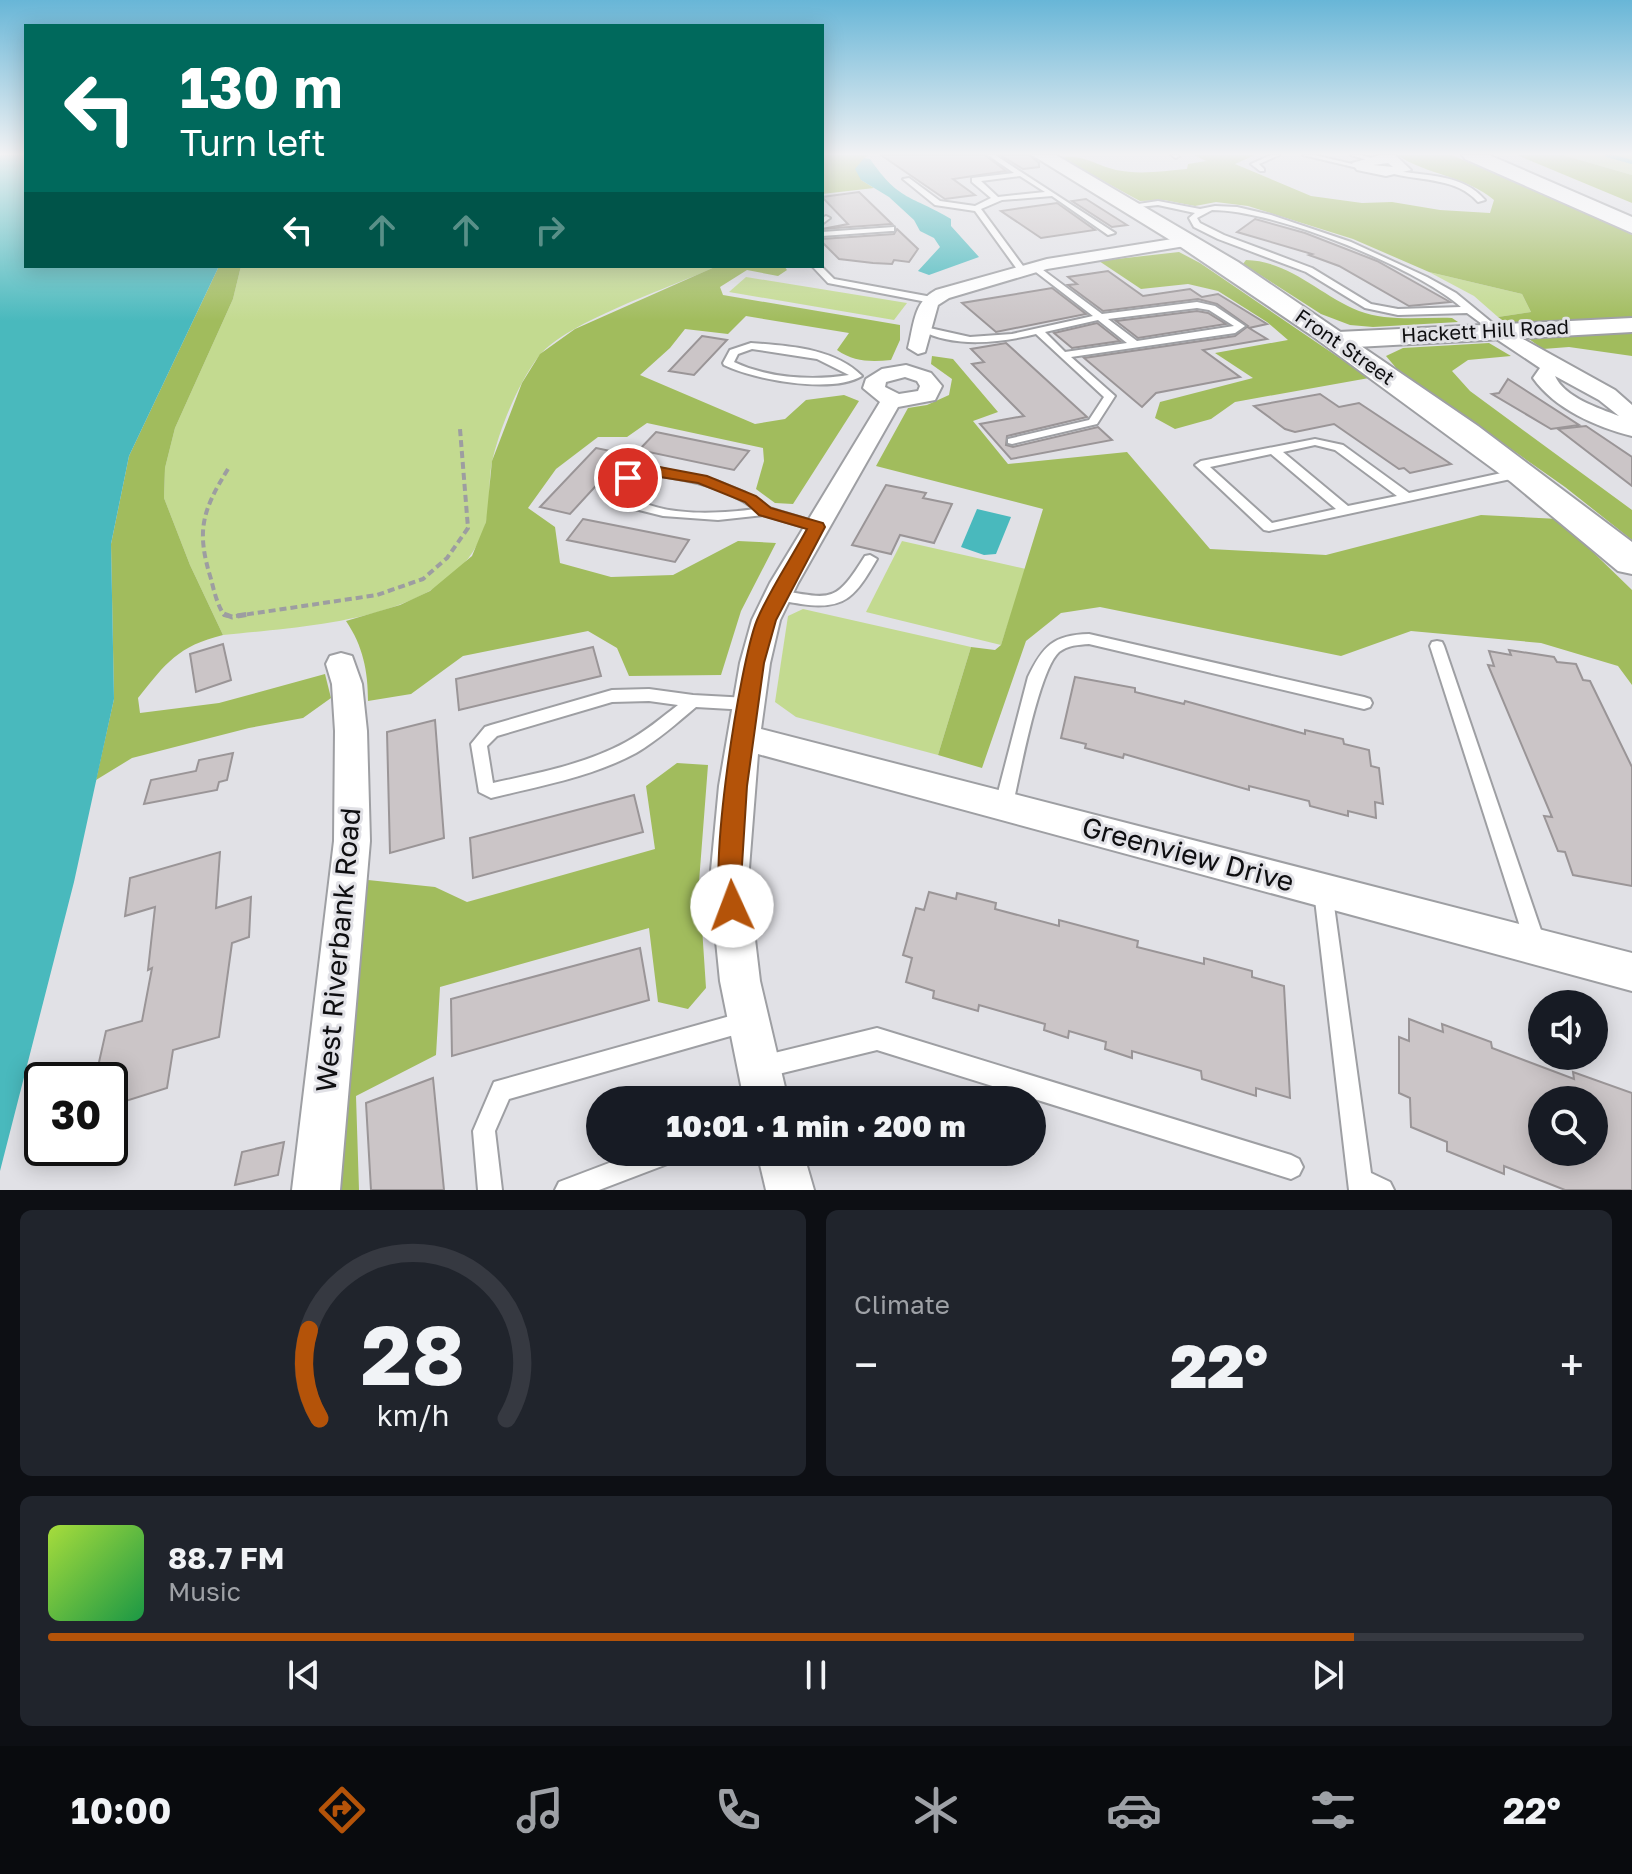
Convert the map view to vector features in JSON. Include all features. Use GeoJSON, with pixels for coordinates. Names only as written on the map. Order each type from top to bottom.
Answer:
{"type":"FeatureCollection","features":[{"type":"Feature","properties":{"kind":"highway"},"geometry":{"type":"LineString","coordinates":[[1597,211],[1632,226]]}},
{"type":"Feature","properties":{"kind":"main road","name":"Front Street"},"geometry":{"type":"LineString","coordinates":[[1136,211],[1338,340],[1521,472],[1632,562]]}},
{"type":"Feature","properties":{"kind":"street"},"geometry":{"type":"LineString","coordinates":[[918,348],[932,300],[996,276],[1028,268],[1101,252],[1185,242]]}},
{"type":"Feature","properties":{"kind":"street","name":"Hackett Hill Road"},"geometry":{"type":"LineString","coordinates":[[1338,340],[1632,325]]}},
{"type":"Feature","properties":{"kind":"street"},"geometry":{"type":"LineString","coordinates":[[1496,330],[1551,366],[1607,395],[1632,416]]}},
{"type":"Feature","properties":{"kind":"street"},"geometry":{"type":"LineString","coordinates":[[1551,366],[1543,378],[1551,389],[1575,404],[1632,429]]}},
{"type":"Feature","properties":{"kind":"street"},"geometry":{"type":"LineString","coordinates":[[762,1084],[740,981],[729,881],[745,721],[762,634],[778,595],[817,527],[875,385]]}},
{"type":"Feature","properties":{"kind":"street","name":"West Riverbank Road"},"geometry":{"type":"LineString","coordinates":[[316,1190],[352,841],[351,731],[347,684],[341,664]]}},
{"type":"Feature","properties":{"kind":"street","name":"Greenview Drive"},"geometry":{"type":"LineString","coordinates":[[745,721],[1004,804],[1632,972]]}},
{"type":"Feature","properties":{"kind":"street"},"geometry":{"type":"LineString","coordinates":[[784,1166],[790,1190]]}},
{"type":"Feature","properties":{"kind":"lane"},"geometry":{"type":"LineString","coordinates":[[978,211],[1028,268],[1133,343]]}},
{"type":"Feature","properties":{"kind":"lane"},"geometry":{"type":"LineString","coordinates":[[1078,211],[1111,233]]}},
{"type":"Feature","properties":{"kind":"lane"},"geometry":{"type":"LineString","coordinates":[[1195,211],[1202,212]]}},
{"type":"Feature","properties":{"kind":"lane"},"geometry":{"type":"LineString","coordinates":[[1205,211],[1193,218],[1197,225],[1309,270],[1368,306],[1398,312],[1469,310]]}},
{"type":"Feature","properties":{"kind":"lane"},"geometry":{"type":"LineString","coordinates":[[1240,211],[1359,248],[1435,283],[1496,330]]}},
{"type":"Feature","properties":{"kind":"lane"},"geometry":{"type":"LineString","coordinates":[[824,234],[891,229]]}},
{"type":"Feature","properties":{"kind":"lane"},"geometry":{"type":"LineString","coordinates":[[818,268],[831,281],[932,300]]}},
{"type":"Feature","properties":{"kind":"lane"},"geometry":{"type":"LineString","coordinates":[[925,330],[970,340],[1038,331],[1100,317],[1197,305],[1212,308],[1240,326],[1235,330],[1063,355]]}},
{"type":"Feature","properties":{"kind":"lane"},"geometry":{"type":"LineString","coordinates":[[1012,441],[1093,422],[1110,396],[1038,331]]}},
{"type":"Feature","properties":{"kind":"lane"},"geometry":{"type":"LineString","coordinates":[[751,346],[772,348],[828,359],[848,367],[875,385],[741,370],[728,363],[734,352],[751,346]]}},
{"type":"Feature","properties":{"kind":"lane"},"geometry":{"type":"LineString","coordinates":[[1405,496],[1339,447],[1315,442],[1201,465],[1269,527],[1521,472]]}},
{"type":"Feature","properties":{"kind":"lane"},"geometry":{"type":"LineString","coordinates":[[1273,450],[1346,511]]}},
{"type":"Feature","properties":{"kind":"lane"},"geometry":{"type":"LineString","coordinates":[[765,511],[743,517],[658,510],[634,505],[620,493],[628,478],[654,471],[678,474],[723,486],[750,499],[765,511],[817,527]]}},
{"type":"Feature","properties":{"kind":"lane"},"geometry":{"type":"LineString","coordinates":[[778,595],[822,602],[835,600],[851,592],[870,559]]}},
{"type":"Feature","properties":{"kind":"lane"},"geometry":{"type":"LineString","coordinates":[[1004,804],[1036,677],[1045,658],[1067,639],[1089,639],[1364,703]]}},
{"type":"Feature","properties":{"kind":"lane"},"geometry":{"type":"LineString","coordinates":[[1437,646],[1536,946]]}},
{"type":"Feature","properties":{"kind":"lane"},"geometry":{"type":"LineString","coordinates":[[693,701],[624,751],[552,776],[491,791],[485,787],[479,744],[491,731],[510,723],[612,696],[649,695],[693,701],[745,721]]}},
{"type":"Feature","properties":{"kind":"lane"},"geometry":{"type":"LineString","coordinates":[[1323,891],[1368,1187]]}},
{"type":"Feature","properties":{"kind":"lane"},"geometry":{"type":"LineString","coordinates":[[490,1190],[484,1131],[502,1090],[748,1020]]}},
{"type":"Feature","properties":{"kind":"lane"},"geometry":{"type":"LineString","coordinates":[[762,1084],[877,1039],[1291,1167]]}},
{"type":"Feature","properties":{"kind":"lane"},"geometry":{"type":"LineString","coordinates":[[567,1190],[632,1166]]}},
{"type":"Feature","properties":{"kind":"path"},"geometry":{"type":"LineString","coordinates":[[228,469],[211,495],[199,536],[201,551],[224,615],[242,616],[377,595],[423,579],[447,558],[465,536],[468,528],[460,429]]}},
{"type":"Feature","properties":{"kind":"green space"},"geometry":{"type":"Polygon","coordinates":[[[1262,211],[1490,213],[1491,211],[1579,211],[1632,235],[1632,356],[1569,347],[1543,349],[1498,317],[1531,312],[1522,294],[1429,272],[1353,239],[1262,211]]]}},
{"type":"Feature","properties":{"kind":"green space"},"geometry":{"type":"Polygon","coordinates":[[[1179,252],[1200,263],[1369,378],[1235,402],[1211,419],[1175,429],[1155,418],[1160,402],[1253,378],[1215,353],[1288,340],[1267,322],[1218,291],[1188,284],[1141,289],[1099,261],[1179,252]]]}},
{"type":"Feature","properties":{"kind":"green space"},"geometry":{"type":"Polygon","coordinates":[[[1246,260],[1291,272],[1359,311],[1393,318],[1452,318],[1458,322],[1373,327],[1350,325],[1321,314],[1243,264],[1246,260]]]}},
{"type":"Feature","properties":{"kind":"green space"},"geometry":{"type":"Polygon","coordinates":[[[218,268],[241,268],[233,299],[175,428],[165,468],[164,498],[190,565],[223,635],[195,645],[165,666],[138,698],[140,713],[219,703],[325,674],[331,698],[303,718],[249,728],[132,758],[96,780],[114,699],[111,544],[129,456],[218,268]]]}},
{"type":"Feature","properties":{"kind":"green space"},"geometry":{"type":"Polygon","coordinates":[[[241,268],[712,268],[572,330],[539,356],[517,392],[499,435],[491,469],[486,522],[471,555],[445,581],[413,599],[376,613],[295,628],[223,635],[190,565],[164,498],[165,468],[175,428],[233,299],[241,268]]]}},
{"type":"Feature","properties":{"kind":"green space"},"geometry":{"type":"Polygon","coordinates":[[[712,268],[786,268],[787,270],[778,276],[747,270],[720,287],[723,295],[900,325],[900,340],[891,360],[856,359],[837,350],[849,333],[746,316],[728,334],[685,329],[670,348],[640,375],[755,424],[785,419],[806,400],[844,395],[859,401],[793,504],[775,503],[756,489],[764,461],[763,448],[647,423],[627,437],[598,437],[556,469],[528,508],[555,527],[560,563],[611,577],[673,575],[738,541],[776,543],[741,611],[721,675],[629,676],[617,648],[588,631],[463,656],[411,694],[368,701],[363,659],[346,621],[400,605],[430,591],[472,556],[486,522],[492,461],[522,383],[540,354],[575,329],[712,268]]]}},
{"type":"Feature","properties":{"kind":"green space"},"geometry":{"type":"Polygon","coordinates":[[[1429,272],[1522,294],[1531,312],[1498,317],[1474,296],[1429,272]]]}},
{"type":"Feature","properties":{"kind":"green space"},"geometry":{"type":"Polygon","coordinates":[[[746,277],[907,303],[894,320],[729,292],[746,277]]]}},
{"type":"Feature","properties":{"kind":"green space"},"geometry":{"type":"Polygon","coordinates":[[[1489,343],[1511,356],[1468,360],[1452,371],[1470,391],[1632,510],[1632,540],[1565,487],[1397,369],[1386,356],[1403,348],[1489,343]]]}},
{"type":"Feature","properties":{"kind":"green space"},"geometry":{"type":"Polygon","coordinates":[[[932,356],[953,359],[998,412],[973,421],[1008,464],[1127,452],[1210,549],[1326,555],[1481,515],[1559,519],[1632,590],[1632,685],[1618,666],[1541,643],[1411,631],[1341,656],[1100,607],[1061,613],[1026,641],[982,768],[938,755],[971,647],[995,650],[1001,645],[1043,509],[876,466],[908,408],[927,405],[949,395],[952,379],[931,364],[932,356]]]}},
{"type":"Feature","properties":{"kind":"green space"},"geometry":{"type":"Polygon","coordinates":[[[902,541],[1026,569],[1001,645],[866,612],[902,541]]]}},
{"type":"Feature","properties":{"kind":"green space"},"geometry":{"type":"Polygon","coordinates":[[[803,609],[971,647],[938,755],[796,717],[775,702],[788,616],[803,609]]]}},
{"type":"Feature","properties":{"kind":"green space"},"geometry":{"type":"Polygon","coordinates":[[[677,763],[708,765],[699,882],[706,988],[688,1009],[658,1002],[649,928],[440,987],[436,1055],[356,1096],[359,1190],[331,1190],[345,1024],[368,880],[435,887],[467,902],[655,849],[646,786],[677,763]]]}},
{"type":"Feature","properties":{"kind":"water"},"geometry":{"type":"Polygon","coordinates":[[[0,211],[24,211],[24,268],[218,268],[129,456],[111,544],[114,699],[74,882],[28,1062],[24,1062],[24,1077],[0,1171],[0,211]]]}},
{"type":"Feature","properties":{"kind":"water"},"geometry":{"type":"Polygon","coordinates":[[[904,211],[935,211],[951,219],[951,226],[979,257],[929,275],[918,271],[940,247],[934,238],[920,231],[904,211]]]}},
{"type":"Feature","properties":{"kind":"water"},"geometry":{"type":"Polygon","coordinates":[[[977,509],[1011,517],[996,554],[984,555],[961,547],[977,509]]]}},
{"type":"Feature","properties":{"kind":"building"},"geometry":{"type":"Polygon","coordinates":[[[835,211],[878,211],[892,224],[824,229],[848,224],[835,211]]]}},
{"type":"Feature","properties":{"kind":"building"},"geometry":{"type":"Polygon","coordinates":[[[1001,211],[1068,211],[1095,230],[1041,238],[1001,211]]]}},
{"type":"Feature","properties":{"kind":"building"},"geometry":{"type":"Polygon","coordinates":[[[1087,211],[1104,211],[1127,225],[1112,227],[1087,211]]]}},
{"type":"Feature","properties":{"kind":"building"},"geometry":{"type":"Polygon","coordinates":[[[1255,219],[1305,233],[1377,261],[1450,302],[1409,306],[1339,266],[1309,255],[1312,254],[1237,232],[1255,219]]]}},
{"type":"Feature","properties":{"kind":"building"},"geometry":{"type":"Polygon","coordinates":[[[897,229],[918,249],[909,262],[894,260],[892,264],[839,259],[824,244],[824,239],[894,234],[897,229]]]}},
{"type":"Feature","properties":{"kind":"building"},"geometry":{"type":"Polygon","coordinates":[[[1108,271],[1143,296],[1190,289],[1202,297],[1218,294],[1267,324],[1249,328],[1267,339],[1203,350],[1240,377],[1156,393],[1142,407],[1084,358],[1235,336],[1248,326],[1217,304],[1198,299],[1103,311],[1068,285],[1077,284],[1068,277],[1108,271]]]}},
{"type":"Feature","properties":{"kind":"building"},"geometry":{"type":"Polygon","coordinates":[[[1052,288],[1086,314],[996,332],[962,303],[1052,288]]]}},
{"type":"Feature","properties":{"kind":"building"},"geometry":{"type":"Polygon","coordinates":[[[1197,311],[1208,313],[1226,324],[1138,338],[1116,321],[1197,311]]]}},
{"type":"Feature","properties":{"kind":"building"},"geometry":{"type":"Polygon","coordinates":[[[1097,323],[1120,341],[1072,348],[1054,333],[1097,323]]]}},
{"type":"Feature","properties":{"kind":"building"},"geometry":{"type":"Polygon","coordinates":[[[702,336],[727,340],[694,375],[669,371],[702,336]]]}},
{"type":"Feature","properties":{"kind":"building"},"geometry":{"type":"Polygon","coordinates":[[[1006,343],[1087,417],[1007,436],[1006,445],[1013,447],[1098,427],[1112,440],[1011,459],[980,424],[1024,416],[972,364],[984,362],[971,349],[1006,343]]]}},
{"type":"Feature","properties":{"kind":"building"},"geometry":{"type":"Polygon","coordinates":[[[1508,379],[1579,425],[1551,429],[1492,394],[1499,393],[1508,379]]]}},
{"type":"Feature","properties":{"kind":"building"},"geometry":{"type":"Polygon","coordinates":[[[1320,394],[1339,407],[1359,403],[1451,464],[1410,473],[1404,468],[1399,469],[1334,424],[1295,432],[1285,429],[1254,406],[1320,394]]]}},
{"type":"Feature","properties":{"kind":"building"},"geometry":{"type":"Polygon","coordinates":[[[1586,426],[1632,457],[1632,486],[1558,429],[1586,426]]]}},
{"type":"Feature","properties":{"kind":"building"},"geometry":{"type":"Polygon","coordinates":[[[656,432],[749,451],[734,470],[639,450],[656,432]]]}},
{"type":"Feature","properties":{"kind":"building"},"geometry":{"type":"Polygon","coordinates":[[[596,448],[625,454],[570,514],[540,507],[596,448]]]}},
{"type":"Feature","properties":{"kind":"building"},"geometry":{"type":"Polygon","coordinates":[[[886,485],[926,493],[923,498],[952,504],[934,543],[900,535],[891,554],[852,545],[886,485]]]}},
{"type":"Feature","properties":{"kind":"building"},"geometry":{"type":"Polygon","coordinates":[[[583,519],[689,540],[675,562],[567,540],[583,519]]]}},
{"type":"Feature","properties":{"kind":"building"},"geometry":{"type":"Polygon","coordinates":[[[223,644],[231,680],[196,692],[190,654],[223,644]]]}},
{"type":"Feature","properties":{"kind":"building"},"geometry":{"type":"Polygon","coordinates":[[[593,647],[601,676],[459,710],[456,679],[593,647]]]}},
{"type":"Feature","properties":{"kind":"building"},"geometry":{"type":"Polygon","coordinates":[[[1509,650],[1576,664],[1583,680],[1590,681],[1632,767],[1632,886],[1573,875],[1565,852],[1558,851],[1544,816],[1552,817],[1488,665],[1494,666],[1489,651],[1511,655],[1509,650]]]}},
{"type":"Feature","properties":{"kind":"building"},"geometry":{"type":"Polygon","coordinates":[[[1075,677],[1135,688],[1135,692],[1184,704],[1185,701],[1305,734],[1305,730],[1343,739],[1344,744],[1369,750],[1371,766],[1379,768],[1383,804],[1375,802],[1376,818],[1348,811],[1348,816],[1310,806],[1309,801],[1249,786],[1249,790],[1124,754],[1123,758],[1085,748],[1086,744],[1061,738],[1075,677]]]}},
{"type":"Feature","properties":{"kind":"building"},"geometry":{"type":"Polygon","coordinates":[[[435,720],[444,838],[390,853],[387,732],[435,720]]]}},
{"type":"Feature","properties":{"kind":"building"},"geometry":{"type":"Polygon","coordinates":[[[233,753],[227,780],[219,782],[217,790],[144,804],[151,780],[196,771],[199,760],[233,753]]]}},
{"type":"Feature","properties":{"kind":"building"},"geometry":{"type":"Polygon","coordinates":[[[634,795],[643,832],[473,878],[470,838],[634,795]]]}},
{"type":"Feature","properties":{"kind":"building"},"geometry":{"type":"Polygon","coordinates":[[[220,852],[216,908],[251,897],[249,937],[232,943],[219,1037],[173,1050],[167,1088],[128,1100],[128,1062],[99,1062],[106,1031],[142,1021],[152,968],[148,970],[155,907],[125,916],[130,878],[220,852]]]}},
{"type":"Feature","properties":{"kind":"building"},"geometry":{"type":"Polygon","coordinates":[[[929,892],[956,899],[957,893],[996,903],[995,909],[1059,926],[1059,920],[1138,941],[1137,947],[1204,964],[1204,958],[1252,971],[1252,977],[1284,986],[1290,1098],[1256,1088],[1256,1096],[1202,1079],[1201,1071],[1132,1051],[1132,1058],[1105,1049],[1106,1042],[1069,1031],[1068,1038],[1044,1030],[1045,1024],[979,1005],[978,1011],[933,998],[934,991],[906,982],[912,958],[903,955],[916,908],[924,910],[929,892]]]}},
{"type":"Feature","properties":{"kind":"building"},"geometry":{"type":"Polygon","coordinates":[[[640,948],[649,1000],[452,1056],[451,999],[640,948]]]}},
{"type":"Feature","properties":{"kind":"building"},"geometry":{"type":"Polygon","coordinates":[[[1409,1019],[1443,1032],[1442,1024],[1491,1042],[1492,1048],[1528,1062],[1528,1070],[1550,1070],[1574,1079],[1573,1072],[1632,1093],[1632,1190],[1565,1190],[1504,1166],[1504,1174],[1447,1151],[1447,1142],[1411,1127],[1410,1098],[1399,1093],[1399,1037],[1409,1041],[1409,1019]]]}},
{"type":"Feature","properties":{"kind":"building"},"geometry":{"type":"Polygon","coordinates":[[[433,1078],[444,1190],[371,1190],[366,1103],[433,1078]]]}},
{"type":"Feature","properties":{"kind":"building"},"geometry":{"type":"Polygon","coordinates":[[[284,1142],[278,1175],[235,1185],[242,1152],[284,1142]]]}},
{"type":"Feature","properties":{"kind":"route"},"geometry":{"type":"LineString","coordinates":[[628,478],[654,471],[701,479],[750,499],[765,511],[817,527],[766,620],[755,663],[736,786],[729,881],[732,906]]}}]}
